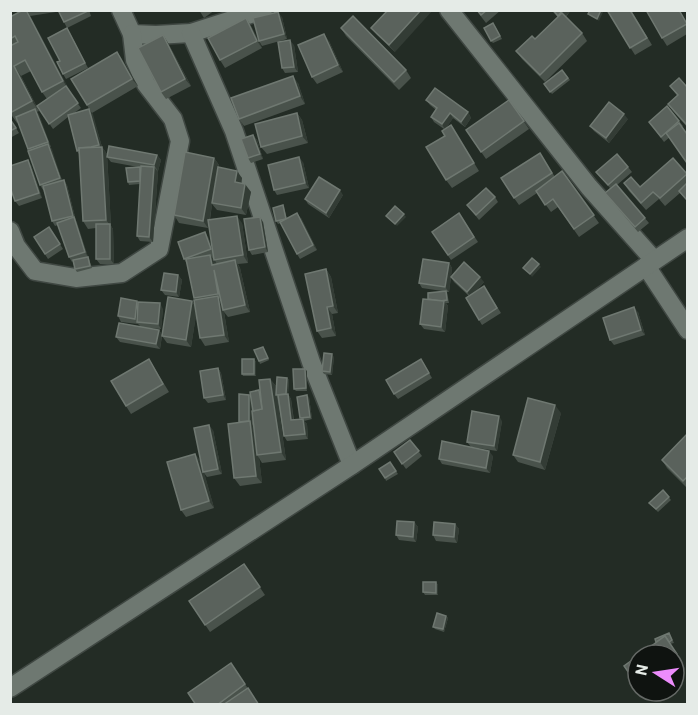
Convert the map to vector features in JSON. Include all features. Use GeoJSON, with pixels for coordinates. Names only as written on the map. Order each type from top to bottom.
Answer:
{"type":"FeatureCollection","features":[{"type":"Feature","properties":{"kind":"street"},"geometry":{"type":"LineString","coordinates":[[10,231],[16,246],[35,271],[76,278],[122,273],[159,249],[180,141],[173,119],[146,84],[135,60],[132,34],[121,10]]}},
{"type":"Feature","properties":{"kind":"street"},"geometry":{"type":"LineString","coordinates":[[132,34],[190,33],[263,10]]}},
{"type":"Feature","properties":{"kind":"street"},"geometry":{"type":"LineString","coordinates":[[449,10],[650,263],[687,330]]}},
{"type":"Feature","properties":{"kind":"street"},"geometry":{"type":"LineString","coordinates":[[190,33],[234,131],[311,362],[352,465]]}},
{"type":"Feature","properties":{"kind":"street"},"geometry":{"type":"LineString","coordinates":[[10,688],[352,465],[687,238]]}},
{"type":"Feature","properties":{"kind":"building"},"geometry":{"type":"Polygon","coordinates":[[[26,10],[63,81],[42,92],[25,60],[14,66],[32,101],[10,113],[10,46],[18,42],[15,36],[10,39],[10,17],[26,10]]]}},
{"type":"Feature","properties":{"kind":"building"},"geometry":{"type":"Polygon","coordinates":[[[58,10],[88,10],[88,11],[64,22],[58,10]]]}},
{"type":"Feature","properties":{"kind":"building"},"geometry":{"type":"Polygon","coordinates":[[[388,10],[421,10],[389,45],[371,28],[388,10]]]}},
{"type":"Feature","properties":{"kind":"building"},"geometry":{"type":"Polygon","coordinates":[[[477,10],[487,10],[481,15],[477,10]]]}},
{"type":"Feature","properties":{"kind":"building"},"geometry":{"type":"Polygon","coordinates":[[[553,10],[563,10],[558,16],[553,10]]]}},
{"type":"Feature","properties":{"kind":"building"},"geometry":{"type":"Polygon","coordinates":[[[590,10],[601,10],[597,19],[588,14],[590,10]]]}},
{"type":"Feature","properties":{"kind":"building"},"geometry":{"type":"Polygon","coordinates":[[[607,10],[630,10],[647,38],[630,48],[607,10]]]}},
{"type":"Feature","properties":{"kind":"building"},"geometry":{"type":"Polygon","coordinates":[[[646,10],[679,10],[687,24],[662,38],[646,10]]]}},
{"type":"Feature","properties":{"kind":"building"},"geometry":{"type":"Polygon","coordinates":[[[278,12],[284,34],[259,41],[253,18],[278,12]]]}},
{"type":"Feature","properties":{"kind":"building"},"geometry":{"type":"Polygon","coordinates":[[[562,13],[582,33],[540,75],[516,51],[532,36],[535,39],[562,13]]]}},
{"type":"Feature","properties":{"kind":"building"},"geometry":{"type":"Polygon","coordinates":[[[353,16],[406,70],[394,82],[341,28],[353,16]]]}},
{"type":"Feature","properties":{"kind":"building"},"geometry":{"type":"Polygon","coordinates":[[[246,18],[257,41],[220,60],[208,38],[246,18]]]}},
{"type":"Feature","properties":{"kind":"building"},"geometry":{"type":"Polygon","coordinates":[[[493,23],[500,36],[491,41],[484,28],[493,23]]]}},
{"type":"Feature","properties":{"kind":"building"},"geometry":{"type":"Polygon","coordinates":[[[67,28],[85,63],[63,74],[57,62],[60,61],[48,38],[67,28]]]}},
{"type":"Feature","properties":{"kind":"building"},"geometry":{"type":"Polygon","coordinates":[[[324,34],[338,65],[312,77],[298,45],[324,34]]]}},
{"type":"Feature","properties":{"kind":"building"},"geometry":{"type":"Polygon","coordinates":[[[163,35],[185,79],[161,92],[138,48],[163,35]]]}},
{"type":"Feature","properties":{"kind":"building"},"geometry":{"type":"Polygon","coordinates":[[[290,40],[294,67],[282,68],[278,42],[290,40]]]}},
{"type":"Feature","properties":{"kind":"building"},"geometry":{"type":"Polygon","coordinates":[[[117,52],[132,79],[87,105],[71,79],[117,52]]]}},
{"type":"Feature","properties":{"kind":"building"},"geometry":{"type":"Polygon","coordinates":[[[562,70],[568,78],[550,92],[544,84],[562,70]]]}},
{"type":"Feature","properties":{"kind":"building"},"geometry":{"type":"Polygon","coordinates":[[[293,76],[300,96],[239,119],[231,98],[293,76]]]}},
{"type":"Feature","properties":{"kind":"building"},"geometry":{"type":"Polygon","coordinates":[[[679,78],[687,87],[687,125],[668,104],[678,95],[670,86],[679,78]]]}},
{"type":"Feature","properties":{"kind":"building"},"geometry":{"type":"Polygon","coordinates":[[[66,86],[78,103],[49,124],[37,106],[66,86]]]}},
{"type":"Feature","properties":{"kind":"building"},"geometry":{"type":"Polygon","coordinates":[[[435,88],[468,112],[461,122],[450,113],[442,124],[431,117],[437,108],[426,100],[435,88]]]}},
{"type":"Feature","properties":{"kind":"building"},"geometry":{"type":"Polygon","coordinates":[[[509,100],[524,121],[481,152],[466,130],[509,100]]]}},
{"type":"Feature","properties":{"kind":"building"},"geometry":{"type":"Polygon","coordinates":[[[609,102],[624,114],[606,138],[590,126],[609,102]]]}},
{"type":"Feature","properties":{"kind":"building"},"geometry":{"type":"Polygon","coordinates":[[[667,106],[679,121],[661,137],[649,122],[667,106]]]}},
{"type":"Feature","properties":{"kind":"building"},"geometry":{"type":"Polygon","coordinates":[[[35,109],[48,142],[28,149],[16,117],[35,109]]]}},
{"type":"Feature","properties":{"kind":"building"},"geometry":{"type":"Polygon","coordinates":[[[89,109],[99,145],[79,148],[77,151],[68,115],[89,109]]]}},
{"type":"Feature","properties":{"kind":"building"},"geometry":{"type":"Polygon","coordinates":[[[297,113],[302,136],[261,147],[255,124],[297,113]]]}},
{"type":"Feature","properties":{"kind":"building"},"geometry":{"type":"Polygon","coordinates":[[[10,119],[16,128],[10,131],[10,119]]]}},
{"type":"Feature","properties":{"kind":"building"},"geometry":{"type":"Polygon","coordinates":[[[679,123],[687,134],[687,163],[666,133],[679,123]]]}},
{"type":"Feature","properties":{"kind":"building"},"geometry":{"type":"Polygon","coordinates":[[[451,125],[474,163],[446,180],[426,147],[445,136],[442,131],[451,125]]]}},
{"type":"Feature","properties":{"kind":"building"},"geometry":{"type":"Polygon","coordinates":[[[253,135],[260,154],[248,158],[241,139],[253,135]]]}},
{"type":"Feature","properties":{"kind":"building"},"geometry":{"type":"Polygon","coordinates":[[[48,144],[60,178],[40,185],[28,151],[48,144]]]}},
{"type":"Feature","properties":{"kind":"building"},"geometry":{"type":"Polygon","coordinates":[[[109,146],[157,155],[154,165],[107,157],[109,146]]]}},
{"type":"Feature","properties":{"kind":"building"},"geometry":{"type":"Polygon","coordinates":[[[102,147],[106,220],[83,221],[79,148],[102,147]]]}},
{"type":"Feature","properties":{"kind":"building"},"geometry":{"type":"Polygon","coordinates":[[[185,152],[214,158],[203,221],[174,215],[185,152]]]}},
{"type":"Feature","properties":{"kind":"building"},"geometry":{"type":"Polygon","coordinates":[[[540,153],[552,173],[514,198],[501,178],[540,153]]]}},
{"type":"Feature","properties":{"kind":"building"},"geometry":{"type":"Polygon","coordinates":[[[617,154],[628,167],[608,185],[596,172],[617,154]]]}},
{"type":"Feature","properties":{"kind":"building"},"geometry":{"type":"Polygon","coordinates":[[[299,157],[305,183],[274,190],[268,165],[299,157]]]}},
{"type":"Feature","properties":{"kind":"building"},"geometry":{"type":"Polygon","coordinates":[[[673,158],[687,174],[660,198],[653,192],[641,203],[624,183],[631,177],[640,187],[673,158]]]}},
{"type":"Feature","properties":{"kind":"building"},"geometry":{"type":"Polygon","coordinates":[[[28,160],[39,193],[15,201],[10,187],[10,166],[28,160]]]}},
{"type":"Feature","properties":{"kind":"building"},"geometry":{"type":"Polygon","coordinates":[[[141,166],[154,167],[149,237],[137,236],[141,166]]]}},
{"type":"Feature","properties":{"kind":"building"},"geometry":{"type":"Polygon","coordinates":[[[140,167],[140,181],[128,182],[126,168],[140,167]]]}},
{"type":"Feature","properties":{"kind":"building"},"geometry":{"type":"Polygon","coordinates":[[[218,167],[237,171],[235,182],[245,184],[241,208],[212,203],[218,167]]]}},
{"type":"Feature","properties":{"kind":"building"},"geometry":{"type":"Polygon","coordinates":[[[562,171],[594,215],[574,229],[553,199],[545,205],[536,191],[562,171]]]}},
{"type":"Feature","properties":{"kind":"building"},"geometry":{"type":"Polygon","coordinates":[[[319,177],[340,190],[326,213],[305,199],[319,177]]]}},
{"type":"Feature","properties":{"kind":"building"},"geometry":{"type":"Polygon","coordinates":[[[64,180],[73,216],[52,221],[43,186],[64,180]]]}},
{"type":"Feature","properties":{"kind":"building"},"geometry":{"type":"Polygon","coordinates":[[[687,183],[687,200],[679,191],[687,183]]]}},
{"type":"Feature","properties":{"kind":"building"},"geometry":{"type":"Polygon","coordinates":[[[616,184],[645,218],[635,227],[605,193],[616,184]]]}},
{"type":"Feature","properties":{"kind":"building"},"geometry":{"type":"Polygon","coordinates":[[[486,188],[495,197],[476,215],[467,205],[486,188]]]}},
{"type":"Feature","properties":{"kind":"building"},"geometry":{"type":"Polygon","coordinates":[[[283,205],[286,219],[276,221],[273,208],[283,205]]]}},
{"type":"Feature","properties":{"kind":"building"},"geometry":{"type":"Polygon","coordinates":[[[395,206],[404,214],[395,224],[386,216],[395,206]]]}},
{"type":"Feature","properties":{"kind":"building"},"geometry":{"type":"Polygon","coordinates":[[[297,213],[313,245],[297,254],[280,222],[297,213]]]}},
{"type":"Feature","properties":{"kind":"building"},"geometry":{"type":"Polygon","coordinates":[[[459,213],[474,237],[448,255],[432,232],[459,213]]]}},
{"type":"Feature","properties":{"kind":"building"},"geometry":{"type":"Polygon","coordinates":[[[237,216],[243,255],[214,260],[208,220],[237,216]]]}},
{"type":"Feature","properties":{"kind":"building"},"geometry":{"type":"Polygon","coordinates":[[[74,217],[85,252],[69,257],[57,223],[74,217]]]}},
{"type":"Feature","properties":{"kind":"building"},"geometry":{"type":"Polygon","coordinates":[[[260,217],[265,247],[249,250],[244,219],[260,217]]]}},
{"type":"Feature","properties":{"kind":"building"},"geometry":{"type":"Polygon","coordinates":[[[96,224],[110,224],[110,259],[96,259],[96,224]]]}},
{"type":"Feature","properties":{"kind":"building"},"geometry":{"type":"Polygon","coordinates":[[[49,227],[60,244],[45,254],[34,237],[49,227]]]}},
{"type":"Feature","properties":{"kind":"building"},"geometry":{"type":"Polygon","coordinates":[[[205,232],[211,249],[184,259],[178,242],[205,232]]]}},
{"type":"Feature","properties":{"kind":"building"},"geometry":{"type":"Polygon","coordinates":[[[210,255],[212,265],[235,260],[245,305],[223,310],[214,270],[218,294],[194,298],[186,259],[210,255]]]}},
{"type":"Feature","properties":{"kind":"building"},"geometry":{"type":"Polygon","coordinates":[[[88,257],[90,266],[75,269],[73,260],[88,257]]]}},
{"type":"Feature","properties":{"kind":"building"},"geometry":{"type":"Polygon","coordinates":[[[532,258],[539,264],[530,274],[523,268],[532,258]]]}},
{"type":"Feature","properties":{"kind":"building"},"geometry":{"type":"Polygon","coordinates":[[[423,259],[449,263],[445,287],[419,283],[423,259]]]}},
{"type":"Feature","properties":{"kind":"building"},"geometry":{"type":"Polygon","coordinates":[[[464,262],[480,277],[467,292],[451,277],[464,262]]]}},
{"type":"Feature","properties":{"kind":"building"},"geometry":{"type":"Polygon","coordinates":[[[326,269],[333,306],[327,307],[331,328],[317,331],[305,274],[326,269]]]}},
{"type":"Feature","properties":{"kind":"building"},"geometry":{"type":"Polygon","coordinates":[[[164,273],[178,275],[176,292],[161,290],[164,273]]]}},
{"type":"Feature","properties":{"kind":"building"},"geometry":{"type":"Polygon","coordinates":[[[484,286],[497,308],[479,320],[466,298],[484,286]]]}},
{"type":"Feature","properties":{"kind":"building"},"geometry":{"type":"Polygon","coordinates":[[[446,291],[447,300],[428,299],[428,293],[446,291]]]}},
{"type":"Feature","properties":{"kind":"building"},"geometry":{"type":"Polygon","coordinates":[[[218,296],[224,335],[200,338],[194,300],[218,296]]]}},
{"type":"Feature","properties":{"kind":"building"},"geometry":{"type":"Polygon","coordinates":[[[168,297],[192,301],[186,340],[162,336],[168,297]]]}},
{"type":"Feature","properties":{"kind":"building"},"geometry":{"type":"Polygon","coordinates":[[[121,298],[137,301],[135,319],[118,316],[121,298]]]}},
{"type":"Feature","properties":{"kind":"building"},"geometry":{"type":"Polygon","coordinates":[[[423,299],[444,301],[441,327],[420,324],[423,299]]]}},
{"type":"Feature","properties":{"kind":"building"},"geometry":{"type":"Polygon","coordinates":[[[138,302],[160,303],[158,324],[137,322],[138,302]]]}},
{"type":"Feature","properties":{"kind":"building"},"geometry":{"type":"Polygon","coordinates":[[[634,307],[641,330],[610,340],[603,318],[634,307]]]}},
{"type":"Feature","properties":{"kind":"building"},"geometry":{"type":"Polygon","coordinates":[[[119,323],[159,330],[156,344],[116,337],[119,323]]]}},
{"type":"Feature","properties":{"kind":"building"},"geometry":{"type":"Polygon","coordinates":[[[263,347],[268,358],[259,361],[254,350],[263,347]]]}},
{"type":"Feature","properties":{"kind":"building"},"geometry":{"type":"Polygon","coordinates":[[[324,353],[332,354],[330,372],[322,371],[324,353]]]}},
{"type":"Feature","properties":{"kind":"building"},"geometry":{"type":"Polygon","coordinates":[[[149,359],[163,384],[126,406],[111,381],[149,359]]]}},
{"type":"Feature","properties":{"kind":"building"},"geometry":{"type":"Polygon","coordinates":[[[242,359],[254,359],[254,374],[242,374],[242,359]]]}},
{"type":"Feature","properties":{"kind":"building"},"geometry":{"type":"Polygon","coordinates":[[[421,359],[429,373],[394,394],[386,380],[421,359]]]}},
{"type":"Feature","properties":{"kind":"building"},"geometry":{"type":"Polygon","coordinates":[[[218,368],[223,395],[204,398],[200,371],[218,368]]]}},
{"type":"Feature","properties":{"kind":"building"},"geometry":{"type":"Polygon","coordinates":[[[293,369],[305,369],[306,388],[294,389],[293,369]]]}},
{"type":"Feature","properties":{"kind":"building"},"geometry":{"type":"Polygon","coordinates":[[[277,377],[287,378],[286,394],[276,395],[277,377]]]}},
{"type":"Feature","properties":{"kind":"building"},"geometry":{"type":"Polygon","coordinates":[[[270,379],[281,452],[257,455],[252,411],[262,409],[259,380],[270,379]]]}},
{"type":"Feature","properties":{"kind":"building"},"geometry":{"type":"Polygon","coordinates":[[[259,390],[262,409],[253,411],[250,392],[259,390]]]}},
{"type":"Feature","properties":{"kind":"building"},"geometry":{"type":"Polygon","coordinates":[[[239,394],[249,395],[249,421],[239,422],[239,394]]]}},
{"type":"Feature","properties":{"kind":"building"},"geometry":{"type":"Polygon","coordinates":[[[288,394],[291,420],[303,419],[305,434],[284,436],[278,395],[288,394]]]}},
{"type":"Feature","properties":{"kind":"building"},"geometry":{"type":"Polygon","coordinates":[[[307,395],[310,417],[300,418],[297,397],[307,395]]]}},
{"type":"Feature","properties":{"kind":"building"},"geometry":{"type":"Polygon","coordinates":[[[528,398],[555,405],[540,462],[513,455],[528,398]]]}},
{"type":"Feature","properties":{"kind":"building"},"geometry":{"type":"Polygon","coordinates":[[[472,411],[499,416],[494,446],[467,442],[472,411]]]}},
{"type":"Feature","properties":{"kind":"building"},"geometry":{"type":"Polygon","coordinates":[[[250,421],[256,476],[234,478],[228,424],[250,421]]]}},
{"type":"Feature","properties":{"kind":"building"},"geometry":{"type":"Polygon","coordinates":[[[209,425],[218,469],[203,472],[194,428],[209,425]]]}},
{"type":"Feature","properties":{"kind":"building"},"geometry":{"type":"Polygon","coordinates":[[[687,434],[687,477],[683,481],[662,460],[687,434]]]}},
{"type":"Feature","properties":{"kind":"building"},"geometry":{"type":"Polygon","coordinates":[[[410,440],[419,451],[402,464],[394,452],[410,440]]]}},
{"type":"Feature","properties":{"kind":"building"},"geometry":{"type":"Polygon","coordinates":[[[442,441],[489,451],[486,468],[439,459],[442,441]]]}},
{"type":"Feature","properties":{"kind":"building"},"geometry":{"type":"Polygon","coordinates":[[[195,454],[209,501],[181,510],[167,462],[195,454]]]}},
{"type":"Feature","properties":{"kind":"building"},"geometry":{"type":"Polygon","coordinates":[[[390,462],[396,471],[385,478],[379,469],[390,462]]]}},
{"type":"Feature","properties":{"kind":"building"},"geometry":{"type":"Polygon","coordinates":[[[663,490],[669,497],[656,509],[649,503],[663,490]]]}},
{"type":"Feature","properties":{"kind":"building"},"geometry":{"type":"Polygon","coordinates":[[[397,521],[414,522],[413,537],[396,535],[397,521]]]}},
{"type":"Feature","properties":{"kind":"building"},"geometry":{"type":"Polygon","coordinates":[[[434,522],[455,524],[454,537],[433,535],[434,522]]]}},
{"type":"Feature","properties":{"kind":"building"},"geometry":{"type":"Polygon","coordinates":[[[244,564],[260,587],[205,625],[189,601],[244,564]]]}},
{"type":"Feature","properties":{"kind":"building"},"geometry":{"type":"Polygon","coordinates":[[[423,582],[436,582],[436,593],[423,592],[423,582]]]}},
{"type":"Feature","properties":{"kind":"building"},"geometry":{"type":"Polygon","coordinates":[[[437,613],[446,616],[443,629],[433,627],[437,613]]]}},
{"type":"Feature","properties":{"kind":"building"},"geometry":{"type":"Polygon","coordinates":[[[669,633],[672,640],[669,642],[665,636],[656,642],[655,639],[669,633]]]}},
{"type":"Feature","properties":{"kind":"building"},"geometry":{"type":"Polygon","coordinates":[[[665,636],[670,643],[655,643],[665,636]]]}},
{"type":"Feature","properties":{"kind":"building"},"geometry":{"type":"Polygon","coordinates":[[[231,663],[245,684],[217,705],[196,705],[188,693],[231,663]]]}},
{"type":"Feature","properties":{"kind":"building"},"geometry":{"type":"Polygon","coordinates":[[[248,688],[259,705],[223,705],[248,688]]]}}]}
